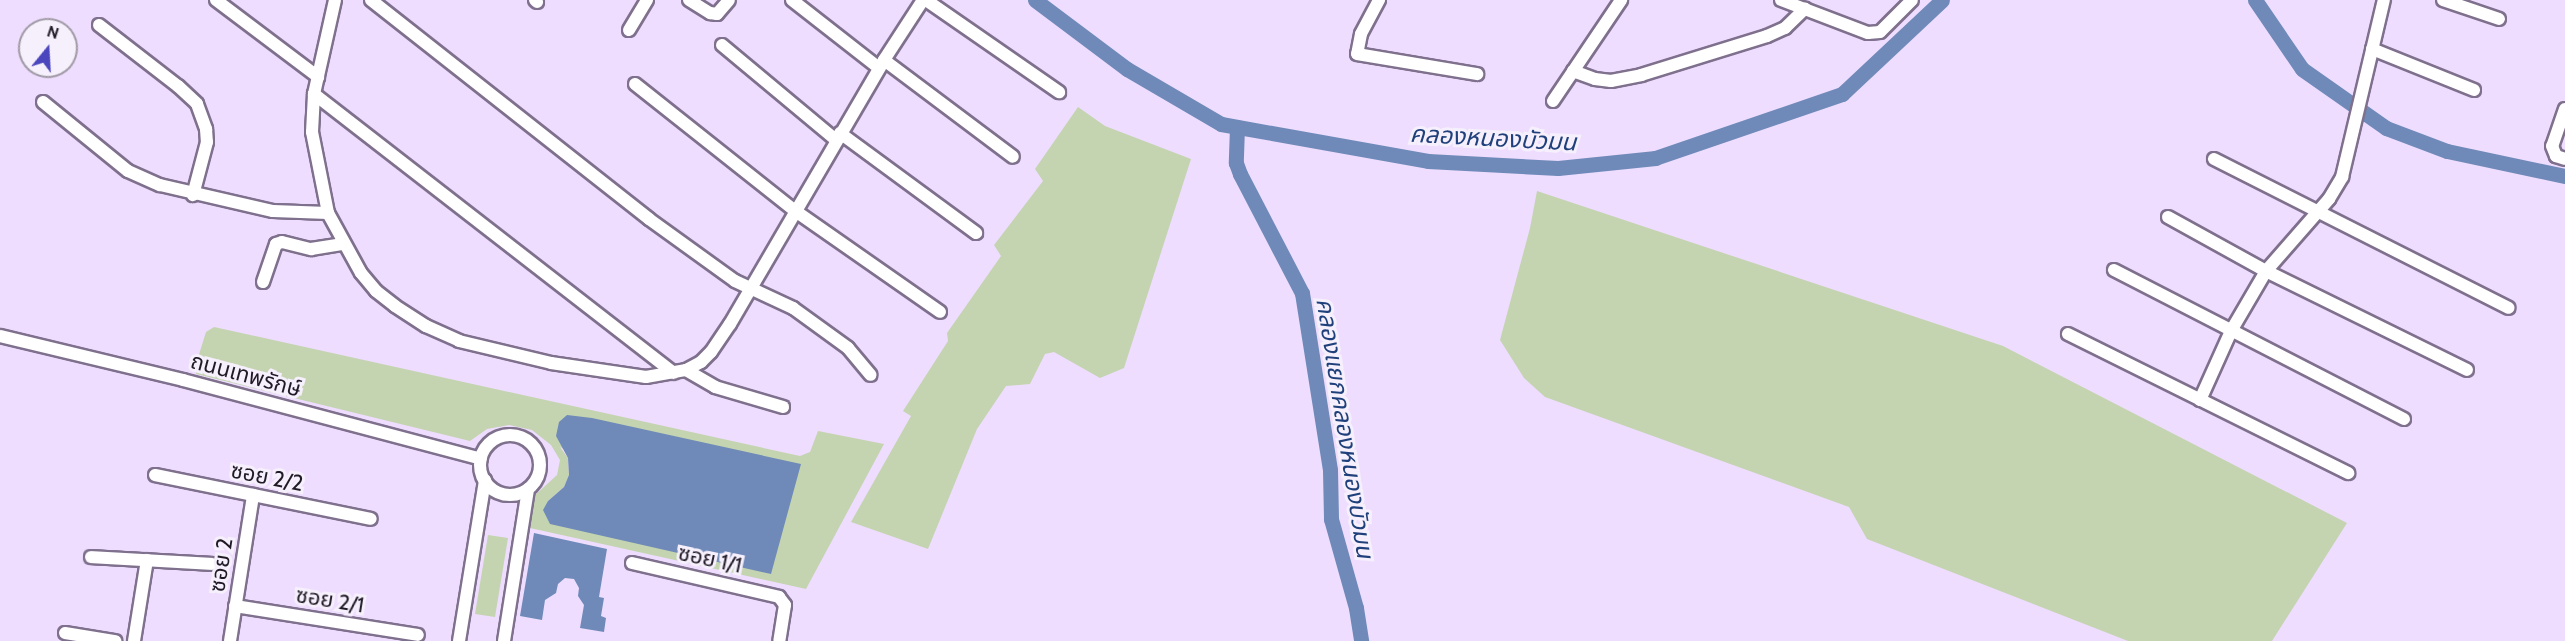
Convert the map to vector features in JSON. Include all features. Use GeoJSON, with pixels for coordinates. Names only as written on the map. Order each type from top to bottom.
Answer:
{"type":"FeatureCollection","features":[{"type":"Feature","properties":{"kind":"street"},"geometry":{"type":"LineString","coordinates":[[216,0],[318,77]]}},
{"type":"Feature","properties":{"kind":"street"},"geometry":{"type":"LineString","coordinates":[[335,0],[314,94],[312,132],[328,213],[342,244],[361,273],[376,291],[426,326],[459,341],[551,363],[625,375],[646,377],[680,372],[701,362],[711,352],[730,324],[881,64],[921,1],[1059,92]]}},
{"type":"Feature","properties":{"kind":"street"},"geometry":{"type":"LineString","coordinates":[[371,0],[649,219],[735,281],[751,286],[793,308],[848,348],[871,375]]}},
{"type":"Feature","properties":{"kind":"street"},"geometry":{"type":"LineString","coordinates":[[629,30],[647,0]]}},
{"type":"Feature","properties":{"kind":"street"},"geometry":{"type":"LineString","coordinates":[[689,0],[710,13],[717,14],[729,0]]}},
{"type":"Feature","properties":{"kind":"street"},"geometry":{"type":"LineString","coordinates":[[792,0],[1013,157]]}},
{"type":"Feature","properties":{"kind":"street"},"geometry":{"type":"LineString","coordinates":[[1379,0],[1361,34],[1357,54],[1477,74]]}},
{"type":"Feature","properties":{"kind":"street"},"geometry":{"type":"LineString","coordinates":[[1554,101],[1621,0]]}},
{"type":"Feature","properties":{"kind":"street"},"geometry":{"type":"LineString","coordinates":[[1781,0],[1857,31],[1880,32],[1912,0]]}},
{"type":"Feature","properties":{"kind":"street"},"geometry":{"type":"LineString","coordinates":[[2200,400],[2232,331],[2266,270],[2329,199],[2342,177],[2384,0]]}},
{"type":"Feature","properties":{"kind":"street"},"geometry":{"type":"LineString","coordinates":[[2443,0],[2478,6],[2499,19]]}},
{"type":"Feature","properties":{"kind":"street"},"geometry":{"type":"LineString","coordinates":[[1573,71],[1595,80],[1611,81],[1641,75],[1767,36],[1785,28],[1805,9]]}},
{"type":"Feature","properties":{"kind":"street"},"geometry":{"type":"LineString","coordinates":[[99,25],[178,86],[197,104],[206,129],[207,142],[192,195]]}},
{"type":"Feature","properties":{"kind":"street"},"geometry":{"type":"LineString","coordinates":[[722,45],[838,137],[976,233]]}},
{"type":"Feature","properties":{"kind":"street"},"geometry":{"type":"LineString","coordinates":[[2372,49],[2474,90]]}},
{"type":"Feature","properties":{"kind":"street"},"geometry":{"type":"LineString","coordinates":[[635,84],[795,210],[940,312]]}},
{"type":"Feature","properties":{"kind":"street"},"geometry":{"type":"LineString","coordinates":[[314,94],[680,372],[715,387],[783,407]]}},
{"type":"Feature","properties":{"kind":"street"},"geometry":{"type":"LineString","coordinates":[[43,102],[128,171],[160,185],[192,195],[273,211],[328,213]]}},
{"type":"Feature","properties":{"kind":"street"},"geometry":{"type":"LineString","coordinates":[[2565,109],[2552,146],[2556,156],[2565,159]]}},
{"type":"Feature","properties":{"kind":"street"},"geometry":{"type":"LineString","coordinates":[[2214,159],[2509,308]]}},
{"type":"Feature","properties":{"kind":"street"},"geometry":{"type":"LineString","coordinates":[[2168,217],[2266,270],[2467,370]]}},
{"type":"Feature","properties":{"kind":"street"},"geometry":{"type":"LineString","coordinates":[[263,282],[276,244],[282,242],[311,249],[342,244]]}},
{"type":"Feature","properties":{"kind":"street"},"geometry":{"type":"LineString","coordinates":[[2114,270],[2403,419]]}},
{"type":"Feature","properties":{"kind":"street"},"geometry":{"type":"LineString","coordinates":[[2068,334],[2348,473]]}},
{"type":"Feature","properties":{"kind":"street","name":"ถนนเทพรักษ์"},"geometry":{"type":"LineString","coordinates":[[0,336],[183,380],[481,459]]}},
{"type":"Feature","properties":{"kind":"street"},"geometry":{"type":"LineString","coordinates":[[459,641],[485,480],[481,459],[484,450],[499,437],[508,435],[527,440],[539,455],[541,464],[539,474],[528,489],[520,494],[500,493],[485,480]]}},
{"type":"Feature","properties":{"kind":"street","name":"ซอย 2/2"},"geometry":{"type":"LineString","coordinates":[[155,476],[371,519]]}},
{"type":"Feature","properties":{"kind":"street"},"geometry":{"type":"LineString","coordinates":[[504,641],[528,489]]}},
{"type":"Feature","properties":{"kind":"street","name":"ซอย 2"},"geometry":{"type":"LineString","coordinates":[[230,641],[253,495]]}},
{"type":"Feature","properties":{"kind":"street"},"geometry":{"type":"LineString","coordinates":[[91,557],[212,564]]}},
{"type":"Feature","properties":{"kind":"street"},"geometry":{"type":"LineString","coordinates":[[134,641],[147,560]]}},
{"type":"Feature","properties":{"kind":"street","name":"ซอย 1/1"},"geometry":{"type":"LineString","coordinates":[[632,563],[779,597],[784,605],[779,641]]}},
{"type":"Feature","properties":{"kind":"street","name":"ซอย 2/1"},"geometry":{"type":"LineString","coordinates":[[236,606],[418,635]]}},
{"type":"Feature","properties":{"kind":"street"},"geometry":{"type":"LineString","coordinates":[[65,633],[115,641]]}},
{"type":"Feature","properties":{"kind":"green space"},"geometry":{"type":"Polygon","coordinates":[[[1078,107],[1105,126],[1191,159],[1124,368],[1100,378],[1054,352],[1045,354],[1030,384],[1006,386],[977,429],[928,549],[851,522],[911,416],[903,411],[948,341],[947,333],[1001,256],[994,245],[1043,181],[1035,169],[1078,107]]]}},
{"type":"Feature","properties":{"kind":"green space"},"geometry":{"type":"Polygon","coordinates":[[[1537,191],[2003,346],[2347,523],[2272,641],[2128,641],[1867,539],[1849,507],[1545,397],[1524,378],[1500,340],[1530,228],[1537,191]]]}},
{"type":"Feature","properties":{"kind":"green space"},"geometry":{"type":"Polygon","coordinates":[[[214,327],[800,456],[810,452],[818,431],[884,444],[806,589],[530,528],[533,497],[557,475],[560,460],[551,445],[532,430],[509,425],[487,429],[470,441],[196,374],[196,364],[206,332],[214,327]],[[560,447],[568,458],[569,476],[564,487],[548,501],[771,574],[560,447]]]}},
{"type":"Feature","properties":{"kind":"green space"},"geometry":{"type":"Polygon","coordinates":[[[488,535],[508,538],[495,617],[475,614],[488,535]]]}},
{"type":"Feature","properties":{"kind":"water"},"geometry":{"type":"Polygon","coordinates":[[[567,415],[592,418],[801,464],[771,574],[550,524],[543,510],[548,501],[564,487],[569,475],[568,458],[556,436],[559,422],[567,415]]]}},
{"type":"Feature","properties":{"kind":"water"},"geometry":{"type":"Polygon","coordinates":[[[534,533],[607,549],[599,597],[604,598],[601,616],[606,618],[604,632],[580,628],[584,605],[578,596],[579,588],[574,579],[565,578],[558,584],[556,593],[545,600],[542,620],[520,616],[534,533]]]}},
{"type":"Feature","properties":{"kind":"waterway","name":"คลองหนองบัวมน"},"geometry":{"type":"LineString","coordinates":[[1035,0],[1127,69],[1221,124],[1428,161],[1558,168],[1655,158],[1842,94],[1942,0]]}},
{"type":"Feature","properties":{"kind":"waterway","name":"คลองหนองบัวมน"},"geometry":{"type":"LineString","coordinates":[[2255,0],[2302,69],[2386,128],[2447,151],[2565,176]]}},
{"type":"Feature","properties":{"kind":"waterway","name":"คลองแยกคลองหนองบัวมน"},"geometry":{"type":"LineString","coordinates":[[1237,127],[1236,163],[1240,174],[1302,293],[1330,470],[1331,519],[1356,608],[1361,641]]}}]}
